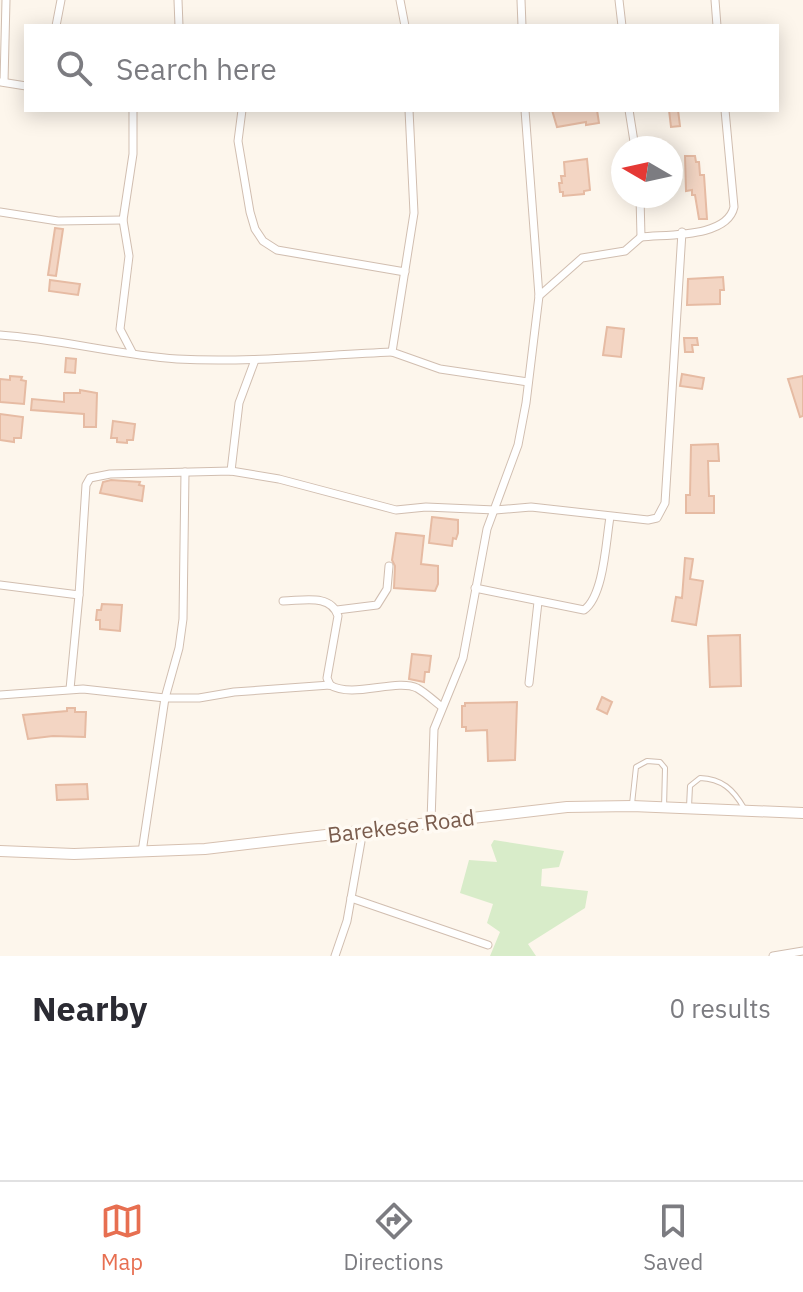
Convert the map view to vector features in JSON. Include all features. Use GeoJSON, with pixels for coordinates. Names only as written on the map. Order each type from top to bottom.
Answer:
{"type":"FeatureCollection","features":[{"type":"Feature","properties":{"kind":"main road","name":"Barekese Road"},"geometry":{"type":"LineString","coordinates":[[0,851],[142,852],[255,845],[567,807],[632,806],[803,813]]}},
{"type":"Feature","properties":{"kind":"street"},"geometry":{"type":"LineString","coordinates":[[6,0],[2,82],[24,86]]}},
{"type":"Feature","properties":{"kind":"street"},"geometry":{"type":"LineString","coordinates":[[56,24],[61,0]]}},
{"type":"Feature","properties":{"kind":"street"},"geometry":{"type":"LineString","coordinates":[[178,0],[179,24]]}},
{"type":"Feature","properties":{"kind":"street"},"geometry":{"type":"LineString","coordinates":[[400,0],[405,24]]}},
{"type":"Feature","properties":{"kind":"street"},"geometry":{"type":"LineString","coordinates":[[521,0],[522,24]]}},
{"type":"Feature","properties":{"kind":"street"},"geometry":{"type":"LineString","coordinates":[[619,0],[622,24]]}},
{"type":"Feature","properties":{"kind":"street"},"geometry":{"type":"LineString","coordinates":[[715,0],[717,24]]}},
{"type":"Feature","properties":{"kind":"street"},"geometry":{"type":"LineString","coordinates":[[132,352],[120,329],[129,256],[123,220],[134,143],[133,112]]}},
{"type":"Feature","properties":{"kind":"street"},"geometry":{"type":"LineString","coordinates":[[242,112],[238,141],[252,220],[263,241],[277,250],[405,272]]}},
{"type":"Feature","properties":{"kind":"street"},"geometry":{"type":"LineString","coordinates":[[392,352],[414,213],[409,112]]}},
{"type":"Feature","properties":{"kind":"street"},"geometry":{"type":"LineString","coordinates":[[431,822],[434,729],[463,658],[487,529],[518,445],[528,382],[539,296],[525,112]]}},
{"type":"Feature","properties":{"kind":"street"},"geometry":{"type":"LineString","coordinates":[[629,112],[633,136]]}},
{"type":"Feature","properties":{"kind":"street"},"geometry":{"type":"LineString","coordinates":[[539,296],[582,258],[625,251],[641,237],[716,229],[732,215],[734,207],[725,112]]}},
{"type":"Feature","properties":{"kind":"street"},"geometry":{"type":"LineString","coordinates":[[640,208],[641,237]]}},
{"type":"Feature","properties":{"kind":"street"},"geometry":{"type":"LineString","coordinates":[[0,212],[58,221],[123,220]]}},
{"type":"Feature","properties":{"kind":"street"},"geometry":{"type":"LineString","coordinates":[[70,689],[87,480],[110,474],[231,471],[279,479],[396,510],[531,507],[610,517],[657,518],[665,503],[682,232]]}},
{"type":"Feature","properties":{"kind":"street"},"geometry":{"type":"LineString","coordinates":[[0,335],[36,337],[179,359],[255,360],[392,352],[440,369],[528,382]]}},
{"type":"Feature","properties":{"kind":"street"},"geometry":{"type":"LineString","coordinates":[[231,471],[239,403],[255,360]]}},
{"type":"Feature","properties":{"kind":"street"},"geometry":{"type":"LineString","coordinates":[[142,852],[165,698],[179,648],[183,619],[185,472]]}},
{"type":"Feature","properties":{"kind":"street"},"geometry":{"type":"LineString","coordinates":[[475,588],[584,610],[591,604],[600,580],[610,517]]}},
{"type":"Feature","properties":{"kind":"street"},"geometry":{"type":"LineString","coordinates":[[283,601],[321,600],[337,610],[377,605],[384,599],[389,566]]}},
{"type":"Feature","properties":{"kind":"street"},"geometry":{"type":"LineString","coordinates":[[0,585],[79,595]]}},
{"type":"Feature","properties":{"kind":"street"},"geometry":{"type":"LineString","coordinates":[[529,683],[538,602]]}},
{"type":"Feature","properties":{"kind":"street"},"geometry":{"type":"LineString","coordinates":[[330,685],[327,678],[337,610]]}},
{"type":"Feature","properties":{"kind":"street"},"geometry":{"type":"LineString","coordinates":[[0,695],[70,689],[199,698],[234,692],[330,685],[337,689],[365,690],[413,686],[442,707]]}},
{"type":"Feature","properties":{"kind":"street"},"geometry":{"type":"LineString","coordinates":[[335,956],[351,898],[363,830]]}},
{"type":"Feature","properties":{"kind":"street"},"geometry":{"type":"LineString","coordinates":[[351,898],[488,945]]}},
{"type":"Feature","properties":{"kind":"street"},"geometry":{"type":"LineString","coordinates":[[773,956],[803,951]]}},
{"type":"Feature","properties":{"kind":"lane"},"geometry":{"type":"LineString","coordinates":[[632,806],[636,767],[640,763],[660,762],[665,768],[664,808]]}},
{"type":"Feature","properties":{"kind":"lane"},"geometry":{"type":"LineString","coordinates":[[689,809],[690,786],[700,778],[720,780],[735,793],[746,811]]}},
{"type":"Feature","properties":{"kind":"green space"},"geometry":{"type":"Polygon","coordinates":[[[494,840],[564,851],[559,867],[542,869],[541,886],[588,891],[585,908],[528,944],[536,956],[490,956],[500,932],[487,923],[493,904],[460,893],[469,860],[497,862],[491,845],[494,840]]]}},
{"type":"Feature","properties":{"kind":"building"},"geometry":{"type":"Polygon","coordinates":[[[553,112],[597,112],[599,123],[557,127],[553,112]]]}},
{"type":"Feature","properties":{"kind":"building"},"geometry":{"type":"Polygon","coordinates":[[[669,112],[678,112],[680,126],[671,127],[669,112]]]}},
{"type":"Feature","properties":{"kind":"building"},"geometry":{"type":"Polygon","coordinates":[[[685,156],[695,156],[700,175],[704,175],[707,219],[699,219],[695,195],[692,195],[692,190],[686,191],[685,156]]]}},
{"type":"Feature","properties":{"kind":"building"},"geometry":{"type":"Polygon","coordinates":[[[587,159],[590,190],[584,191],[584,194],[563,196],[559,183],[562,183],[561,176],[565,176],[564,162],[587,159]]]}},
{"type":"Feature","properties":{"kind":"building"},"geometry":{"type":"Polygon","coordinates":[[[55,228],[63,229],[56,276],[48,275],[55,228]]]}},
{"type":"Feature","properties":{"kind":"building"},"geometry":{"type":"Polygon","coordinates":[[[723,277],[724,290],[720,290],[720,304],[687,305],[688,279],[723,277]]]}},
{"type":"Feature","properties":{"kind":"building"},"geometry":{"type":"Polygon","coordinates":[[[50,280],[80,284],[78,295],[49,291],[50,280]]]}},
{"type":"Feature","properties":{"kind":"building"},"geometry":{"type":"Polygon","coordinates":[[[607,327],[624,329],[621,357],[603,355],[607,327]]]}},
{"type":"Feature","properties":{"kind":"building"},"geometry":{"type":"Polygon","coordinates":[[[684,338],[697,338],[698,345],[692,345],[693,352],[685,352],[684,338]]]}},
{"type":"Feature","properties":{"kind":"building"},"geometry":{"type":"Polygon","coordinates":[[[66,358],[76,359],[75,373],[65,372],[66,358]]]}},
{"type":"Feature","properties":{"kind":"building"},"geometry":{"type":"Polygon","coordinates":[[[682,374],[704,378],[702,389],[680,386],[682,374]]]}},
{"type":"Feature","properties":{"kind":"building"},"geometry":{"type":"Polygon","coordinates":[[[10,376],[22,377],[21,380],[26,381],[24,404],[0,402],[0,379],[10,380],[10,376]]]}},
{"type":"Feature","properties":{"kind":"building"},"geometry":{"type":"Polygon","coordinates":[[[803,376],[803,416],[800,417],[788,379],[803,376]]]}},
{"type":"Feature","properties":{"kind":"building"},"geometry":{"type":"Polygon","coordinates":[[[80,390],[97,393],[96,427],[84,427],[84,414],[31,410],[32,399],[64,402],[64,393],[80,393],[80,390]]]}},
{"type":"Feature","properties":{"kind":"building"},"geometry":{"type":"Polygon","coordinates":[[[0,414],[23,417],[21,438],[14,438],[14,442],[0,440],[0,414]]]}},
{"type":"Feature","properties":{"kind":"building"},"geometry":{"type":"Polygon","coordinates":[[[113,421],[135,424],[133,440],[127,440],[127,443],[111,438],[113,421]]]}},
{"type":"Feature","properties":{"kind":"building"},"geometry":{"type":"Polygon","coordinates":[[[718,444],[719,461],[708,461],[709,496],[714,496],[714,513],[686,513],[686,495],[690,495],[691,445],[718,444]]]}},
{"type":"Feature","properties":{"kind":"building"},"geometry":{"type":"Polygon","coordinates":[[[103,482],[140,482],[139,485],[144,486],[142,501],[100,493],[103,482]]]}},
{"type":"Feature","properties":{"kind":"building"},"geometry":{"type":"Polygon","coordinates":[[[432,517],[458,520],[458,533],[456,539],[453,538],[452,546],[429,543],[432,517]]]}},
{"type":"Feature","properties":{"kind":"building"},"geometry":{"type":"Polygon","coordinates":[[[396,533],[424,536],[421,564],[438,566],[435,591],[394,588],[395,566],[392,560],[396,533]]]}},
{"type":"Feature","properties":{"kind":"building"},"geometry":{"type":"Polygon","coordinates":[[[685,558],[693,559],[690,579],[703,581],[696,625],[672,621],[676,597],[682,598],[685,558]]]}},
{"type":"Feature","properties":{"kind":"building"},"geometry":{"type":"Polygon","coordinates":[[[102,604],[122,605],[120,631],[100,629],[100,620],[96,620],[97,610],[101,610],[102,604]]]}},
{"type":"Feature","properties":{"kind":"building"},"geometry":{"type":"Polygon","coordinates":[[[740,635],[741,686],[710,687],[708,636],[740,635]]]}},
{"type":"Feature","properties":{"kind":"building"},"geometry":{"type":"Polygon","coordinates":[[[412,654],[431,656],[424,682],[409,679],[412,654]]]}},
{"type":"Feature","properties":{"kind":"building"},"geometry":{"type":"Polygon","coordinates":[[[602,697],[612,702],[607,714],[597,709],[602,697]]]}},
{"type":"Feature","properties":{"kind":"building"},"geometry":{"type":"Polygon","coordinates":[[[517,702],[515,760],[488,761],[487,730],[466,731],[466,727],[462,727],[462,706],[465,703],[517,702]]]}},
{"type":"Feature","properties":{"kind":"building"},"geometry":{"type":"Polygon","coordinates":[[[67,708],[86,712],[85,737],[28,739],[23,715],[67,711],[67,708]]]}},
{"type":"Feature","properties":{"kind":"building"},"geometry":{"type":"Polygon","coordinates":[[[87,784],[88,799],[57,800],[56,785],[87,784]]]}}]}
